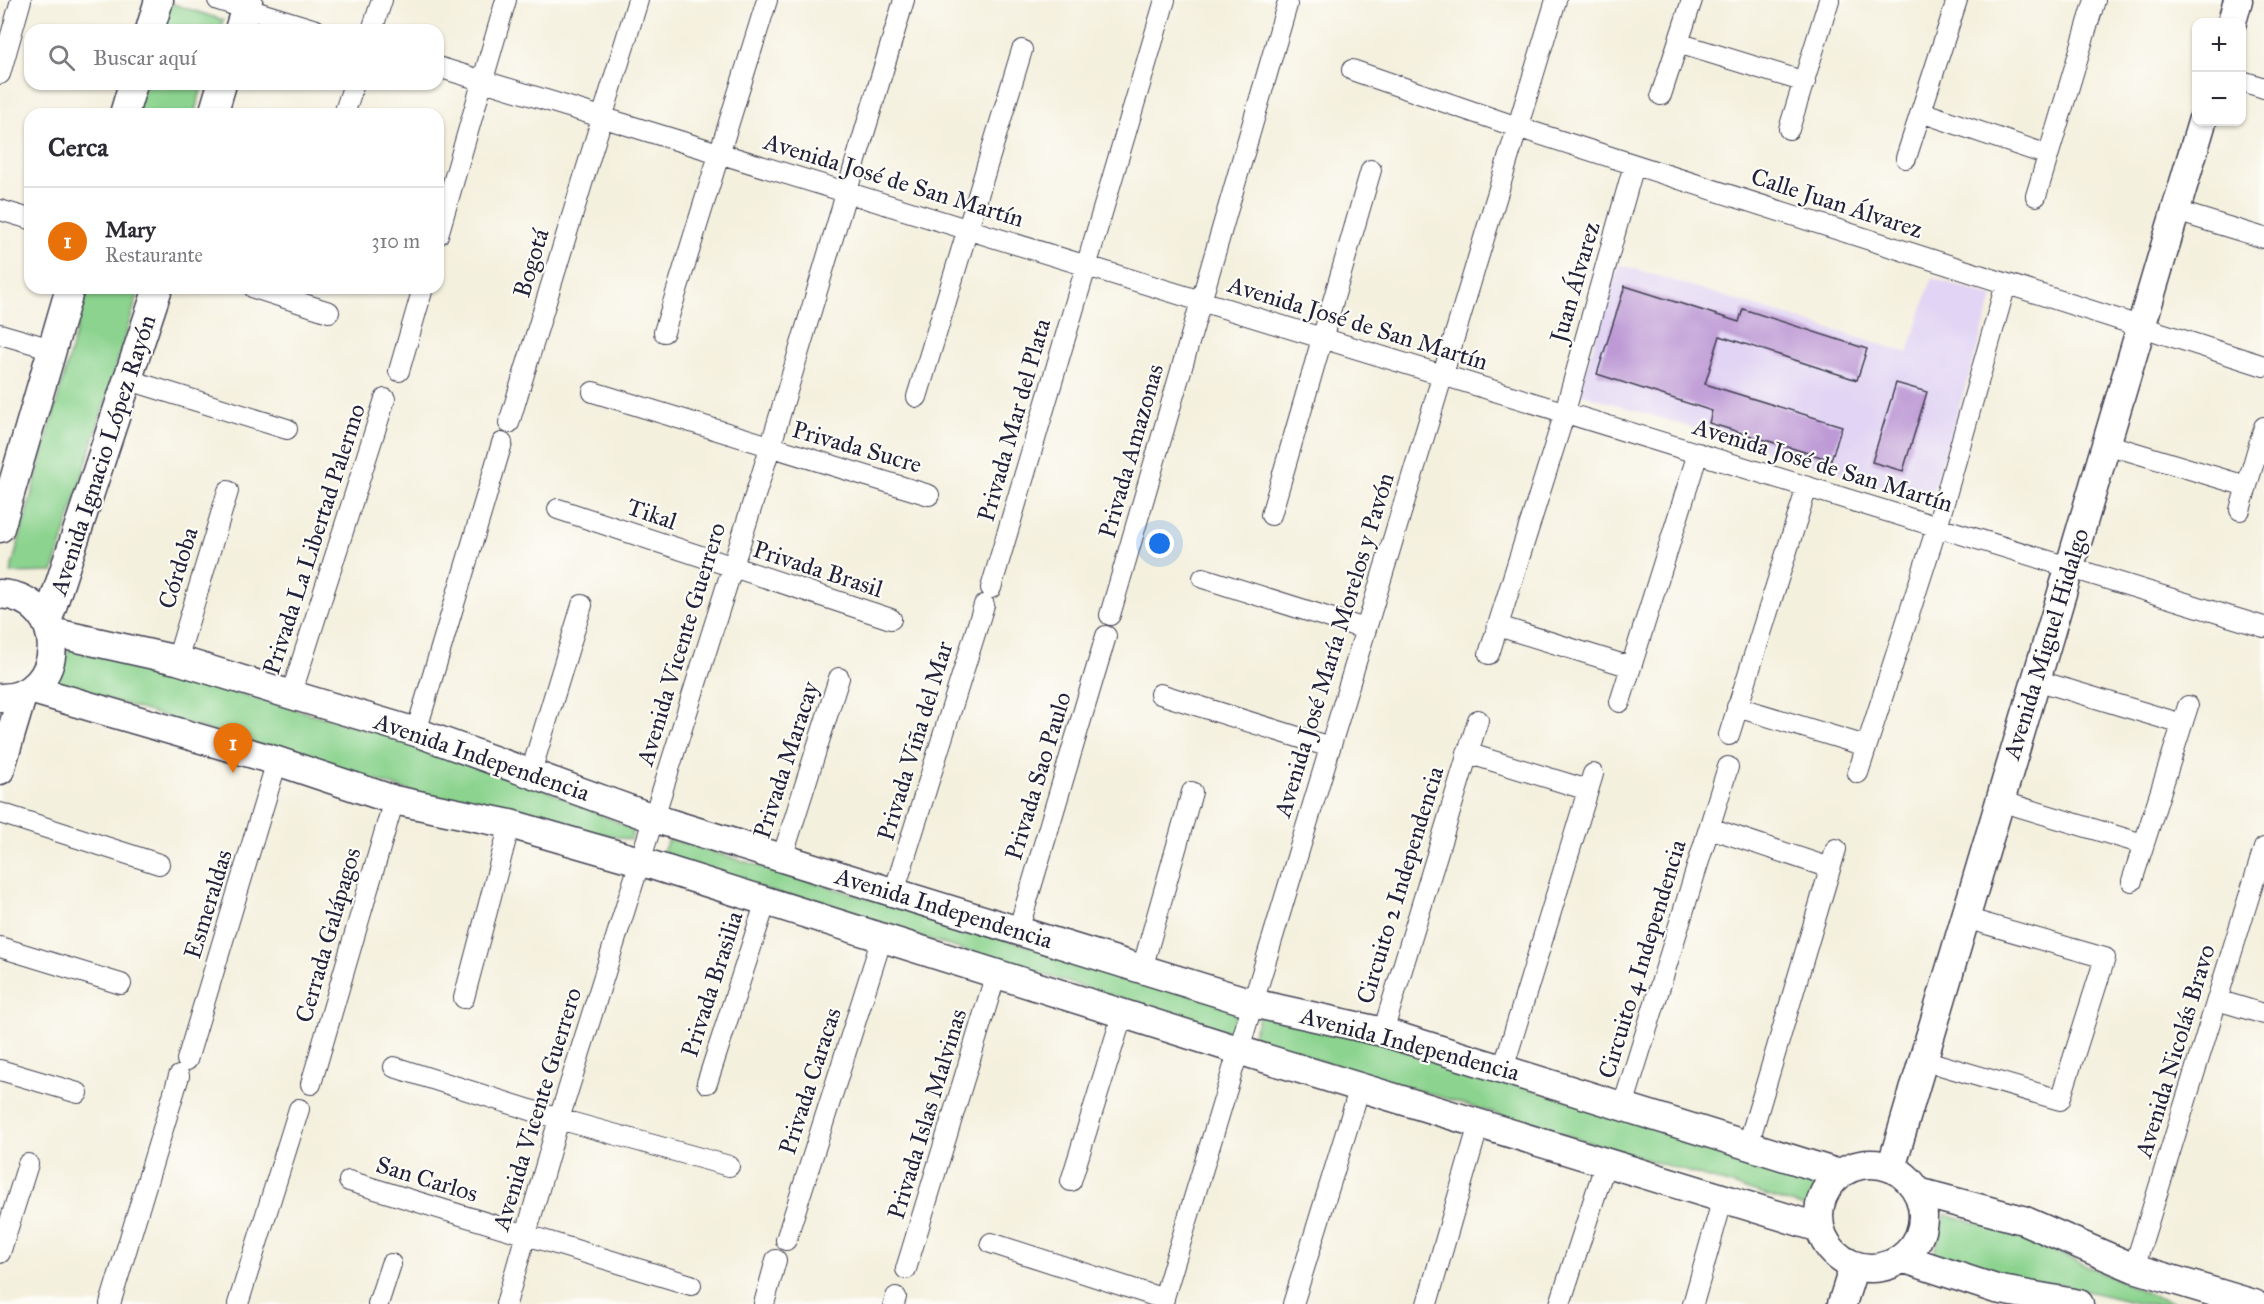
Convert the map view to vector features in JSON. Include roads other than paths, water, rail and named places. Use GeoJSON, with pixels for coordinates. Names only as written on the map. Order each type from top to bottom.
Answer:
{"type":"FeatureCollection","features":[{"type":"Feature","properties":{"kind":"main road"},"geometry":{"type":"LineString","coordinates":[[152,24],[159,0]]}},
{"type":"Feature","properties":{"kind":"main road"},"geometry":{"type":"LineString","coordinates":[[2233,18],[2238,0]]}},
{"type":"Feature","properties":{"kind":"main road"},"geometry":{"type":"LineString","coordinates":[[126,108],[131,90]]}},
{"type":"Feature","properties":{"kind":"main road"},"geometry":{"type":"LineString","coordinates":[[215,108],[220,90]]}},
{"type":"Feature","properties":{"kind":"main road","name":"Avenida Miguel Hidalgo"},"geometry":{"type":"LineString","coordinates":[[1891,1168],[2201,126]]}},
{"type":"Feature","properties":{"kind":"main road"},"geometry":{"type":"LineString","coordinates":[[0,528],[68,294]]}},
{"type":"Feature","properties":{"kind":"main road","name":"Avenida Ignacio López Rayón"},"geometry":{"type":"LineString","coordinates":[[18,694],[42,678],[50,664],[53,648],[49,627],[156,294]]}},
{"type":"Feature","properties":{"kind":"main road"},"geometry":{"type":"LineString","coordinates":[[0,594],[26,600],[38,610],[49,627]]}},
{"type":"Feature","properties":{"kind":"main road","name":"Avenida Independencia"},"geometry":{"type":"LineString","coordinates":[[49,627],[177,660],[416,732],[653,818],[1252,1003],[1383,1032],[1840,1174]]}},
{"type":"Feature","properties":{"kind":"main road"},"geometry":{"type":"LineString","coordinates":[[0,770],[18,694]]}},
{"type":"Feature","properties":{"kind":"main road","name":"Avenida Independencia"},"geometry":{"type":"LineString","coordinates":[[18,694],[277,762],[394,800],[510,824],[639,861],[1238,1050],[1820,1228]]}},
{"type":"Feature","properties":{"kind":"main road"},"geometry":{"type":"LineString","coordinates":[[1873,1164],[1891,1168],[1906,1178],[1918,1192],[1923,1210],[1922,1228],[1915,1245],[1902,1258],[1879,1268],[1854,1266],[1839,1257],[1827,1244],[1820,1228],[1819,1208],[1826,1189],[1840,1174],[1856,1166],[1873,1164]]}},
{"type":"Feature","properties":{"kind":"main road"},"geometry":{"type":"LineString","coordinates":[[1918,1192],[2023,1220],[2134,1268],[2254,1304]]}},
{"type":"Feature","properties":{"kind":"main road"},"geometry":{"type":"LineString","coordinates":[[1902,1258],[1996,1289],[2079,1304]]}},
{"type":"Feature","properties":{"kind":"main road"},"geometry":{"type":"LineString","coordinates":[[1842,1304],[1854,1266]]}},
{"type":"Feature","properties":{"kind":"street"},"geometry":{"type":"LineString","coordinates":[[0,74],[21,0]]}},
{"type":"Feature","properties":{"kind":"street"},"geometry":{"type":"LineString","coordinates":[[218,0],[244,13],[291,24]]}},
{"type":"Feature","properties":{"kind":"street"},"geometry":{"type":"LineString","coordinates":[[374,24],[382,0]]}},
{"type":"Feature","properties":{"kind":"street"},"geometry":{"type":"LineString","coordinates":[[444,215],[506,0]]}},
{"type":"Feature","properties":{"kind":"street","name":"Bogotá"},"geometry":{"type":"LineString","coordinates":[[509,423],[638,0]]}},
{"type":"Feature","properties":{"kind":"street"},"geometry":{"type":"LineString","coordinates":[[664,332],[766,0]]}},
{"type":"Feature","properties":{"kind":"street","name":"Avenida Vicente Guerrero"},"geometry":{"type":"LineString","coordinates":[[506,1304],[559,1119],[730,567],[770,448],[904,0]]}},
{"type":"Feature","properties":{"kind":"street","name":"Privada Mar del Plata"},"geometry":{"type":"LineString","coordinates":[[988,597],[1165,0]]}},
{"type":"Feature","properties":{"kind":"street"},"geometry":{"type":"LineString","coordinates":[[1661,95],[1692,0]]}},
{"type":"Feature","properties":{"kind":"street"},"geometry":{"type":"LineString","coordinates":[[1789,129],[1829,0]]}},
{"type":"Feature","properties":{"kind":"street"},"geometry":{"type":"LineString","coordinates":[[1906,159],[1957,0]]}},
{"type":"Feature","properties":{"kind":"street"},"geometry":{"type":"LineString","coordinates":[[2036,196],[2095,0]]}},
{"type":"Feature","properties":{"kind":"street","name":"Avenida José María Morelos y Pavón"},"geometry":{"type":"LineString","coordinates":[[1163,1301],[1517,128],[1550,2]]}},
{"type":"Feature","properties":{"kind":"street","name":"Privada Amazonas"},"geometry":{"type":"LineString","coordinates":[[1110,615],[1287,5]]}},
{"type":"Feature","properties":{"kind":"street"},"geometry":{"type":"LineString","coordinates":[[1678,43],[1805,82]]}},
{"type":"Feature","properties":{"kind":"street"},"geometry":{"type":"LineString","coordinates":[[917,397],[1022,50]]}},
{"type":"Feature","properties":{"kind":"street","name":"Avenida José de San Martín"},"geometry":{"type":"LineString","coordinates":[[444,69],[2264,627]]}},
{"type":"Feature","properties":{"kind":"street","name":"Calle Juan Álvarez"},"geometry":{"type":"LineString","coordinates":[[1352,70],[1517,128],[2264,366]]}},
{"type":"Feature","properties":{"kind":"street"},"geometry":{"type":"LineString","coordinates":[[2246,83],[2264,88]]}},
{"type":"Feature","properties":{"kind":"street"},"geometry":{"type":"LineString","coordinates":[[346,108],[352,90]]}},
{"type":"Feature","properties":{"kind":"street"},"geometry":{"type":"LineString","coordinates":[[1921,112],[2048,155]]}},
{"type":"Feature","properties":{"kind":"street","name":"Juan Álvarez"},"geometry":{"type":"LineString","coordinates":[[1489,654],[1565,413],[1634,165]]}},
{"type":"Feature","properties":{"kind":"street"},"geometry":{"type":"LineString","coordinates":[[1271,515],[1371,170]]}},
{"type":"Feature","properties":{"kind":"street"},"geometry":{"type":"LineString","coordinates":[[0,210],[24,217]]}},
{"type":"Feature","properties":{"kind":"street"},"geometry":{"type":"LineString","coordinates":[[2176,211],[2264,238]]}},
{"type":"Feature","properties":{"kind":"street"},"geometry":{"type":"LineString","coordinates":[[1858,773],[1937,527],[2006,284]]}},
{"type":"Feature","properties":{"kind":"street"},"geometry":{"type":"LineString","coordinates":[[273,294],[329,312]]}},
{"type":"Feature","properties":{"kind":"street"},"geometry":{"type":"LineString","coordinates":[[399,371],[421,294]]}},
{"type":"Feature","properties":{"kind":"street"},"geometry":{"type":"LineString","coordinates":[[0,334],[52,349]]}},
{"type":"Feature","properties":{"kind":"street"},"geometry":{"type":"LineString","coordinates":[[129,380],[287,429]]}},
{"type":"Feature","properties":{"kind":"street","name":"Privada Sucre"},"geometry":{"type":"LineString","coordinates":[[593,392],[929,495]]}},
{"type":"Feature","properties":{"kind":"street","name":"Privada La Libertad Palermo"},"geometry":{"type":"LineString","coordinates":[[291,695],[385,399]]}},
{"type":"Feature","properties":{"kind":"street"},"geometry":{"type":"LineString","coordinates":[[2240,510],[2264,427]]}},
{"type":"Feature","properties":{"kind":"street"},"geometry":{"type":"LineString","coordinates":[[416,732],[502,443]]}},
{"type":"Feature","properties":{"kind":"street"},"geometry":{"type":"LineString","coordinates":[[2106,444],[2246,486]]}},
{"type":"Feature","properties":{"kind":"street"},"geometry":{"type":"LineString","coordinates":[[1620,702],[1698,453]]}},
{"type":"Feature","properties":{"kind":"street"},"geometry":{"type":"LineString","coordinates":[[1729,735],[1807,487]]}},
{"type":"Feature","properties":{"kind":"street","name":"Córdoba"},"geometry":{"type":"LineString","coordinates":[[177,660],[228,491]]}},
{"type":"Feature","properties":{"kind":"street","name":"Tikal"},"geometry":{"type":"LineString","coordinates":[[558,509],[730,567]]}},
{"type":"Feature","properties":{"kind":"street","name":"Privada Brasil"},"geometry":{"type":"LineString","coordinates":[[730,567],[891,619]]}},
{"type":"Feature","properties":{"kind":"street"},"geometry":{"type":"LineString","coordinates":[[1203,578],[1365,629]]}},
{"type":"Feature","properties":{"kind":"street","name":"Privada Viña del Mar"},"geometry":{"type":"LineString","coordinates":[[894,892],[988,597]]}},
{"type":"Feature","properties":{"kind":"street"},"geometry":{"type":"LineString","coordinates":[[531,772],[582,605]]}},
{"type":"Feature","properties":{"kind":"street"},"geometry":{"type":"LineString","coordinates":[[1498,626],[1631,667]]}},
{"type":"Feature","properties":{"kind":"street","name":"Privada Sao Paulo"},"geometry":{"type":"LineString","coordinates":[[1018,931],[1106,636]]}},
{"type":"Feature","properties":{"kind":"street","name":"Privada Maracay"},"geometry":{"type":"LineString","coordinates":[[782,858],[838,678]]}},
{"type":"Feature","properties":{"kind":"street"},"geometry":{"type":"LineString","coordinates":[[2036,680],[2185,715],[2132,881]]}},
{"type":"Feature","properties":{"kind":"street"},"geometry":{"type":"LineString","coordinates":[[1160,694],[1330,747]]}},
{"type":"Feature","properties":{"kind":"street"},"geometry":{"type":"LineString","coordinates":[[1737,707],[1866,746]]}},
{"type":"Feature","properties":{"kind":"street","name":"Circuito 2 Independencia"},"geometry":{"type":"LineString","coordinates":[[1383,1032],[1478,720]]}},
{"type":"Feature","properties":{"kind":"street","name":"Circuito 2 Independencia"},"geometry":{"type":"LineString","coordinates":[[1467,753],[1590,782],[1503,1069]]}},
{"type":"Feature","properties":{"kind":"street","name":"Esmeraldas"},"geometry":{"type":"LineString","coordinates":[[111,1304],[277,762]]}},
{"type":"Feature","properties":{"kind":"street","name":"Circuito 4 Independencia"},"geometry":{"type":"LineString","coordinates":[[1623,1106],[1728,767]]}},
{"type":"Feature","properties":{"kind":"street"},"geometry":{"type":"LineString","coordinates":[[1142,969],[1192,792]]}},
{"type":"Feature","properties":{"kind":"street","name":"Cerrada Galápagos"},"geometry":{"type":"LineString","coordinates":[[311,1084],[394,800]]}},
{"type":"Feature","properties":{"kind":"street"},"geometry":{"type":"LineString","coordinates":[[2000,801],[2143,844]]}},
{"type":"Feature","properties":{"kind":"street"},"geometry":{"type":"LineString","coordinates":[[0,813],[159,864]]}},
{"type":"Feature","properties":{"kind":"street"},"geometry":{"type":"LineString","coordinates":[[464,998],[510,824]]}},
{"type":"Feature","properties":{"kind":"street","name":"Circuito 4 Independencia"},"geometry":{"type":"LineString","coordinates":[[1710,828],[1830,868]]}},
{"type":"Feature","properties":{"kind":"street","name":"Avenida Nicolás Bravo"},"geometry":{"type":"LineString","coordinates":[[2134,1268],[2217,1000],[2260,876],[2264,848]]}},
{"type":"Feature","properties":{"kind":"street"},"geometry":{"type":"LineString","coordinates":[[1748,1145],[1836,849]]}},
{"type":"Feature","properties":{"kind":"street","name":"Privada Brasilia"},"geometry":{"type":"LineString","coordinates":[[707,1083],[766,901]]}},
{"type":"Feature","properties":{"kind":"street"},"geometry":{"type":"LineString","coordinates":[[1923,1060],[2060,1100],[2105,958],[1965,918]]}},
{"type":"Feature","properties":{"kind":"street","name":"Privada Caracas"},"geometry":{"type":"LineString","coordinates":[[786,1240],[882,938]]}},
{"type":"Feature","properties":{"kind":"street"},"geometry":{"type":"LineString","coordinates":[[0,947],[121,984]]}},
{"type":"Feature","properties":{"kind":"street","name":"Privada Islas Malvinas"},"geometry":{"type":"LineString","coordinates":[[906,1269],[996,974]]}},
{"type":"Feature","properties":{"kind":"street"},"geometry":{"type":"LineString","coordinates":[[2217,1000],[2264,1014]]}},
{"type":"Feature","properties":{"kind":"street"},"geometry":{"type":"LineString","coordinates":[[1071,1181],[1122,1013]]}},
{"type":"Feature","properties":{"kind":"street"},"geometry":{"type":"LineString","coordinates":[[394,1067],[559,1119],[729,1166]]}},
{"type":"Feature","properties":{"kind":"street"},"geometry":{"type":"LineString","coordinates":[[0,1070],[78,1093]]}},
{"type":"Feature","properties":{"kind":"street"},"geometry":{"type":"LineString","coordinates":[[1293,1304],[1360,1087]]}},
{"type":"Feature","properties":{"kind":"street"},"geometry":{"type":"LineString","coordinates":[[238,1304],[299,1109]]}},
{"type":"Feature","properties":{"kind":"street"},"geometry":{"type":"LineString","coordinates":[[1427,1304],[1479,1124]]}},
{"type":"Feature","properties":{"kind":"street"},"geometry":{"type":"LineString","coordinates":[[1560,1304],[1606,1162]]}},
{"type":"Feature","properties":{"kind":"street"},"geometry":{"type":"LineString","coordinates":[[0,1253],[28,1164]]}},
{"type":"Feature","properties":{"kind":"street","name":"San Carlos"},"geometry":{"type":"LineString","coordinates":[[349,1181],[691,1285]]}},
{"type":"Feature","properties":{"kind":"street"},"geometry":{"type":"LineString","coordinates":[[1693,1304],[1724,1198]]}},
{"type":"Feature","properties":{"kind":"street"},"geometry":{"type":"LineString","coordinates":[[991,1243],[1163,1301]]}},
{"type":"Feature","properties":{"kind":"street"},"geometry":{"type":"LineString","coordinates":[[764,1304],[776,1260]]}},
{"type":"Feature","properties":{"kind":"street"},"geometry":{"type":"LineString","coordinates":[[378,1304],[391,1264]]}},
{"type":"Feature","properties":{"kind":"street"},"geometry":{"type":"LineString","coordinates":[[2259,1304],[2264,1287]]}},
{"type":"Feature","properties":{"kind":"place","name":"Mary"},"geometry":{"type":"Point","coordinates":[233,773]}}]}
